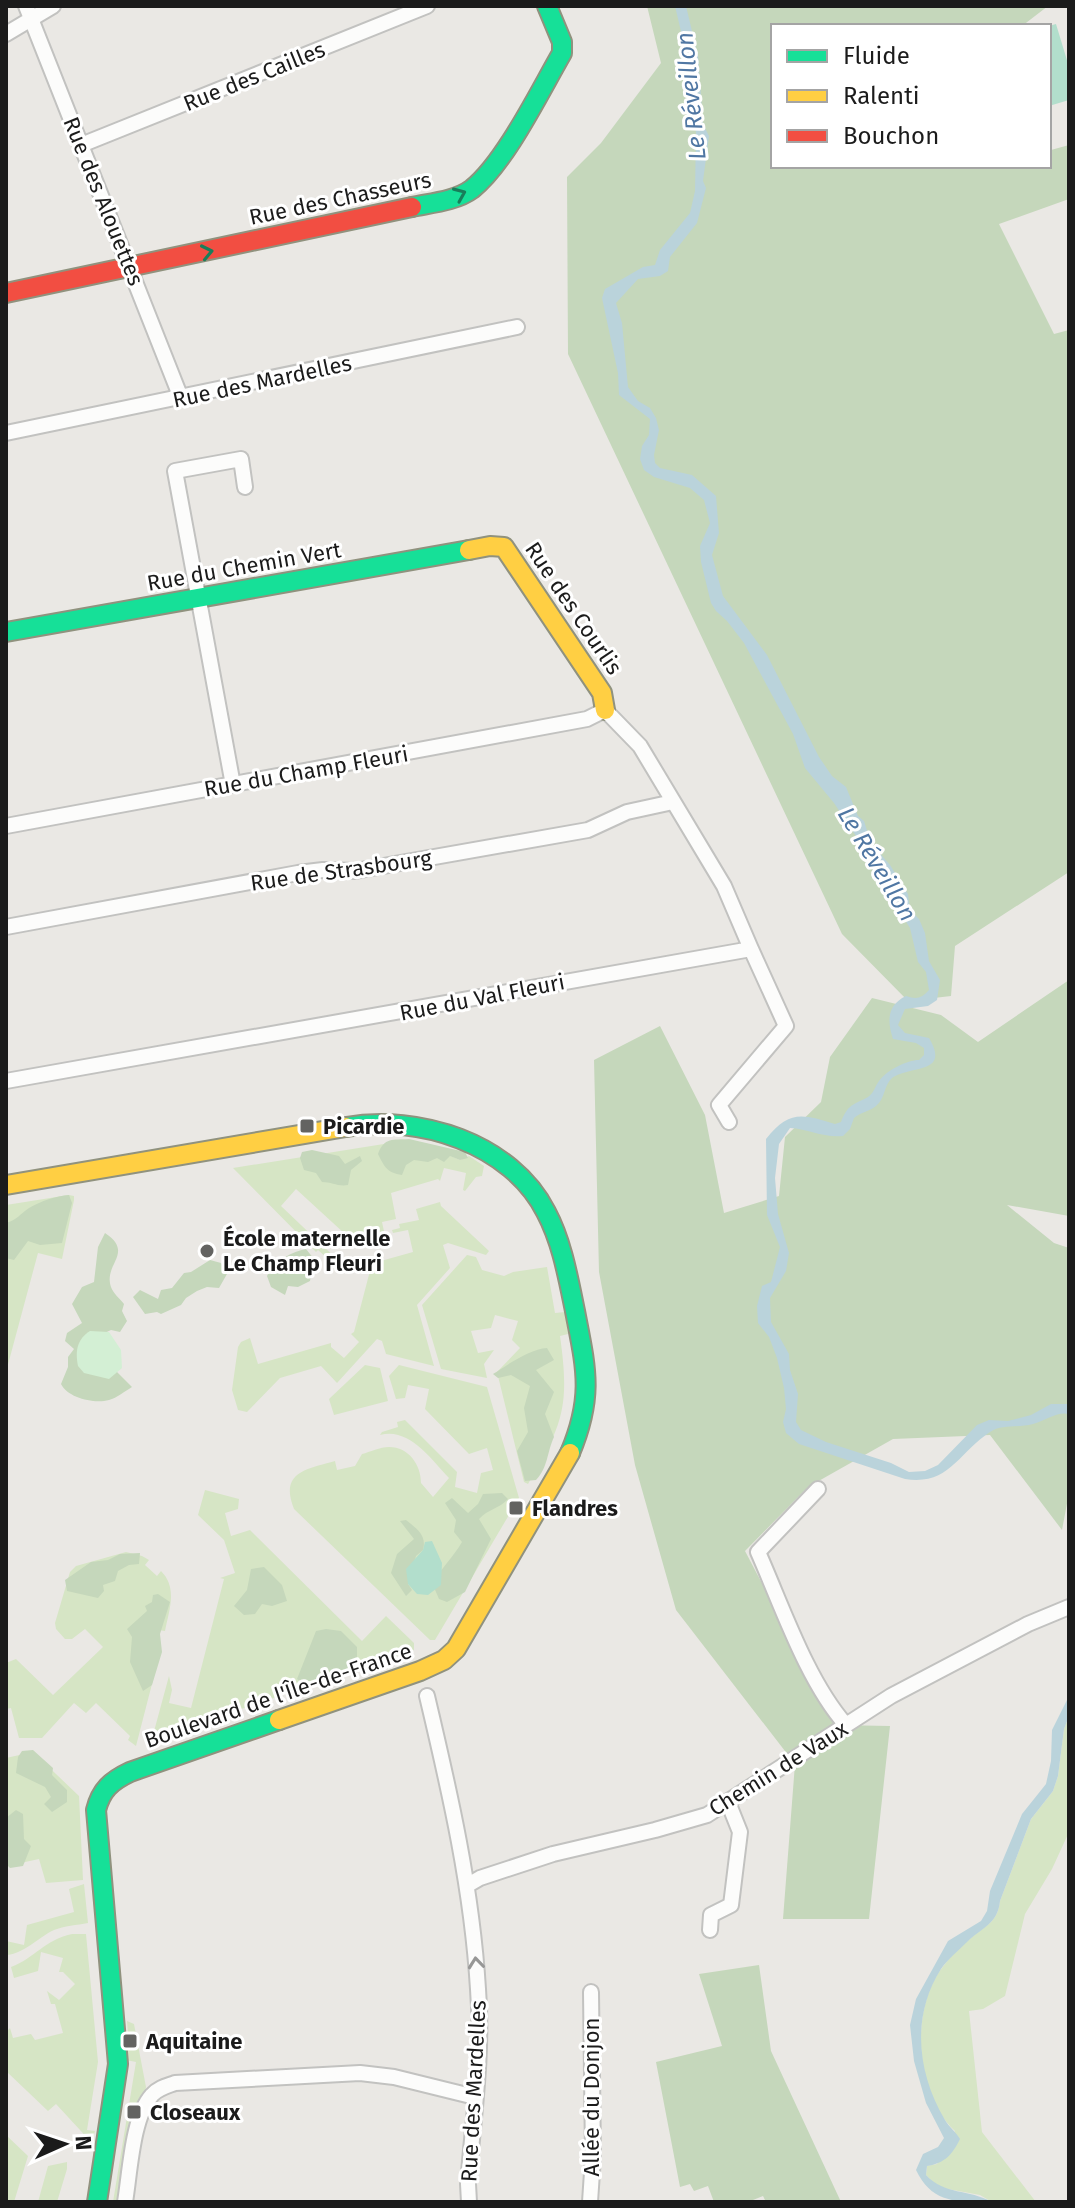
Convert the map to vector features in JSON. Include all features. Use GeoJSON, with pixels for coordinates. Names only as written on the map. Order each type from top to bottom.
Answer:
{"type":"FeatureCollection","features":[{"type":"Feature","properties":{"kind":"street"},"geometry":{"type":"LineString","coordinates":[[6,34],[29,12],[53,6]]}},
{"type":"Feature","properties":{"kind":"street","name":"Rue des Cailles"},"geometry":{"type":"LineString","coordinates":[[81,145],[427,6]]}},
{"type":"Feature","properties":{"kind":"street","name":"Rue des Chasseurs"},"geometry":{"type":"LineString","coordinates":[[6,293],[449,199],[471,190],[498,161],[562,53],[562,42],[547,6]]}},
{"type":"Feature","properties":{"kind":"street","name":"Rue des Alouettes"},"geometry":{"type":"LineString","coordinates":[[29,12],[181,398]]}},
{"type":"Feature","properties":{"kind":"street","name":"Rue des Mardelles"},"geometry":{"type":"LineString","coordinates":[[6,433],[517,327]]}},
{"type":"Feature","properties":{"kind":"street"},"geometry":{"type":"LineString","coordinates":[[233,785],[175,471],[241,459],[245,487]]}},
{"type":"Feature","properties":{"kind":"street","name":"Rue du Chemin Vert"},"geometry":{"type":"LineString","coordinates":[[6,632],[490,546]]}},
{"type":"Feature","properties":{"kind":"street","name":"Rue des Courlis"},"geometry":{"type":"LineString","coordinates":[[490,546],[504,547],[516,562],[602,693],[605,710]]}},
{"type":"Feature","properties":{"kind":"street"},"geometry":{"type":"LineString","coordinates":[[605,710],[640,746],[724,886],[786,1026],[719,1105],[729,1122]]}},
{"type":"Feature","properties":{"kind":"street","name":"Rue du Champ Fleuri"},"geometry":{"type":"LineString","coordinates":[[6,826],[587,719],[605,710]]}},
{"type":"Feature","properties":{"kind":"street","name":"Rue de Strasbourg"},"geometry":{"type":"LineString","coordinates":[[6,927],[298,873],[355,871],[588,830],[627,812],[673,802]]}},
{"type":"Feature","properties":{"kind":"street","name":"Rue du Val Fleuri"},"geometry":{"type":"LineString","coordinates":[[6,1081],[751,949]]}},
{"type":"Feature","properties":{"kind":"street","name":"Boulevard de l'Île-de-France"},"geometry":{"type":"LineString","coordinates":[[6,1185],[355,1125],[386,1123],[449,1133],[501,1161],[527,1184],[545,1208],[568,1269],[587,1382],[581,1427],[567,1460],[456,1649],[444,1660],[148,1765],[111,1781],[99,1795],[96,1810],[109,1927],[118,2064],[97,2202]]}},
{"type":"Feature","properties":{"kind":"street"},"geometry":{"type":"LineString","coordinates":[[818,1489],[758,1552],[800,1650],[835,1714],[846,1725]]}},
{"type":"Feature","properties":{"kind":"street","name":"Chemin de Vaux"},"geometry":{"type":"LineString","coordinates":[[468,1885],[480,1878],[553,1854],[707,1815],[891,1696],[1028,1624],[1069,1607]]}},
{"type":"Feature","properties":{"kind":"street","name":"Rue des Mardelles"},"geometry":{"type":"LineString","coordinates":[[427,1696],[468,1885],[479,1992],[469,2202]]}},
{"type":"Feature","properties":{"kind":"street"},"geometry":{"type":"LineString","coordinates":[[710,1930],[711,1915],[731,1905],[740,1832],[728,1802]]}},
{"type":"Feature","properties":{"kind":"street","name":"Allée du Donjon"},"geometry":{"type":"LineString","coordinates":[[590,2202],[593,2157],[591,1992]]}},
{"type":"Feature","properties":{"kind":"street"},"geometry":{"type":"LineString","coordinates":[[125,2202],[138,2123],[157,2090],[175,2083],[360,2073],[394,2077],[475,2097]]}},
{"type":"Feature","properties":{"kind":"green space"},"geometry":{"type":"Polygon","coordinates":[[[647,6],[1048,6],[1025,24],[771,24],[771,168],[1051,168],[1051,150],[1069,145],[1069,199],[999,224],[1054,334],[1069,330],[1069,872],[955,946],[951,996],[908,1001],[842,934],[568,354],[567,177],[601,143],[661,63],[647,6]]]}},
{"type":"Feature","properties":{"kind":"green space"},"geometry":{"type":"Polygon","coordinates":[[[1056,24],[1069,67],[1069,100],[1051,105],[1051,25],[1056,24]]]}},
{"type":"Feature","properties":{"kind":"green space"},"geometry":{"type":"Polygon","coordinates":[[[1069,980],[1069,1216],[1007,1205],[1054,1243],[1069,1248],[1069,1493],[1062,1530],[990,1435],[893,1439],[808,1487],[745,1551],[836,1725],[890,1726],[869,1919],[783,1919],[795,1764],[676,1610],[635,1465],[599,1272],[594,1060],[660,1026],[705,1115],[724,1213],[779,1196],[785,1137],[821,1102],[830,1057],[872,998],[941,1015],[978,1042],[1069,980]]]}},
{"type":"Feature","properties":{"kind":"green space"},"geometry":{"type":"Polygon","coordinates":[[[409,1139],[465,1152],[468,1158],[460,1160],[450,1156],[444,1162],[437,1158],[428,1162],[414,1160],[406,1165],[402,1175],[393,1173],[380,1158],[380,1149],[390,1140],[409,1139]]]}},
{"type":"Feature","properties":{"kind":"green space"},"geometry":{"type":"Polygon","coordinates":[[[390,1143],[442,1152],[460,1160],[469,1156],[484,1166],[482,1176],[476,1177],[465,1191],[466,1173],[444,1168],[440,1181],[438,1179],[391,1193],[396,1219],[382,1222],[385,1236],[357,1245],[296,1189],[281,1206],[343,1265],[337,1267],[318,1250],[316,1252],[233,1168],[390,1143]]]}},
{"type":"Feature","properties":{"kind":"green space"},"geometry":{"type":"Polygon","coordinates":[[[312,1150],[339,1156],[345,1164],[360,1156],[362,1161],[351,1170],[348,1185],[322,1182],[316,1173],[304,1170],[300,1158],[302,1152],[312,1150]]]}},
{"type":"Feature","properties":{"kind":"green space"},"geometry":{"type":"Polygon","coordinates":[[[69,1195],[72,1203],[62,1243],[40,1245],[28,1241],[14,1260],[6,1258],[6,1223],[38,1203],[69,1195]]]}},
{"type":"Feature","properties":{"kind":"green space"},"geometry":{"type":"Polygon","coordinates":[[[74,1196],[74,1200],[62,1259],[38,1253],[6,1372],[6,1205],[74,1196]]]}},
{"type":"Feature","properties":{"kind":"green space"},"geometry":{"type":"Polygon","coordinates":[[[440,1202],[489,1251],[486,1255],[448,1243],[443,1245],[450,1268],[417,1305],[434,1366],[386,1354],[382,1341],[377,1339],[337,1383],[321,1366],[280,1378],[247,1412],[238,1410],[232,1390],[241,1342],[250,1338],[258,1364],[331,1343],[331,1347],[344,1358],[359,1342],[351,1334],[370,1264],[413,1252],[408,1230],[393,1233],[392,1230],[400,1228],[399,1224],[419,1220],[416,1209],[440,1202]]]}},
{"type":"Feature","properties":{"kind":"green space"},"geometry":{"type":"Polygon","coordinates":[[[105,1233],[117,1247],[110,1279],[112,1289],[124,1304],[122,1311],[127,1321],[120,1332],[111,1330],[98,1336],[116,1371],[132,1387],[112,1399],[96,1401],[75,1396],[61,1384],[68,1367],[68,1357],[74,1349],[65,1341],[67,1333],[82,1323],[72,1304],[82,1287],[94,1282],[98,1247],[105,1233]]]}},
{"type":"Feature","properties":{"kind":"green space"},"geometry":{"type":"Polygon","coordinates":[[[306,1249],[314,1259],[310,1281],[298,1287],[288,1286],[285,1295],[271,1287],[267,1276],[274,1266],[289,1255],[306,1249]]]}},
{"type":"Feature","properties":{"kind":"green space"},"geometry":{"type":"Polygon","coordinates":[[[467,1255],[476,1257],[482,1270],[504,1276],[547,1267],[555,1313],[565,1312],[568,1334],[560,1336],[564,1381],[561,1414],[549,1446],[528,1484],[524,1482],[497,1372],[520,1348],[512,1340],[518,1321],[495,1315],[491,1328],[471,1331],[478,1353],[494,1350],[484,1364],[487,1378],[441,1369],[422,1305],[467,1255]]]}},
{"type":"Feature","properties":{"kind":"green space"},"geometry":{"type":"Polygon","coordinates":[[[210,1260],[221,1263],[227,1274],[219,1288],[207,1287],[197,1291],[181,1305],[161,1314],[145,1314],[133,1297],[140,1290],[158,1299],[161,1290],[172,1288],[184,1273],[210,1260]]]}},
{"type":"Feature","properties":{"kind":"green space"},"geometry":{"type":"Polygon","coordinates":[[[90,1331],[109,1332],[121,1350],[122,1368],[109,1379],[84,1373],[78,1366],[78,1346],[90,1331]]]}},
{"type":"Feature","properties":{"kind":"green space"},"geometry":{"type":"Polygon","coordinates":[[[547,1348],[554,1360],[536,1370],[554,1392],[545,1414],[554,1437],[540,1475],[536,1480],[525,1481],[517,1451],[528,1432],[524,1408],[530,1386],[511,1375],[498,1378],[493,1374],[526,1354],[547,1348]]]}},
{"type":"Feature","properties":{"kind":"green space"},"geometry":{"type":"Polygon","coordinates":[[[365,1365],[380,1368],[388,1401],[334,1415],[329,1399],[365,1365]]]}},
{"type":"Feature","properties":{"kind":"green space"},"geometry":{"type":"Polygon","coordinates":[[[399,1365],[487,1387],[519,1498],[435,1640],[430,1640],[294,1509],[290,1497],[290,1487],[298,1474],[335,1461],[337,1470],[355,1466],[362,1454],[389,1447],[402,1450],[412,1458],[419,1470],[421,1483],[433,1497],[449,1478],[410,1440],[391,1434],[380,1435],[398,1427],[397,1422],[405,1420],[457,1472],[455,1487],[477,1493],[481,1473],[493,1470],[487,1448],[469,1454],[425,1409],[429,1389],[408,1385],[405,1398],[396,1399],[389,1376],[399,1365]]]}},
{"type":"Feature","properties":{"kind":"green space"},"geometry":{"type":"Polygon","coordinates":[[[205,1490],[239,1499],[238,1509],[225,1513],[231,1536],[250,1530],[362,1641],[386,1616],[414,1643],[414,1650],[157,1738],[153,1735],[169,1676],[172,1690],[169,1703],[191,1708],[224,1579],[220,1578],[235,1573],[224,1540],[198,1515],[205,1490]]]}},
{"type":"Feature","properties":{"kind":"green space"},"geometry":{"type":"Polygon","coordinates":[[[502,1493],[508,1499],[479,1519],[491,1539],[465,1592],[447,1602],[439,1599],[433,1585],[462,1542],[454,1532],[456,1520],[445,1503],[452,1498],[468,1513],[483,1494],[502,1493]]]}},
{"type":"Feature","properties":{"kind":"green space"},"geometry":{"type":"Polygon","coordinates":[[[406,1520],[420,1533],[424,1545],[416,1556],[408,1584],[412,1590],[406,1596],[391,1573],[397,1554],[414,1539],[400,1521],[406,1520]]]}},
{"type":"Feature","properties":{"kind":"green space"},"geometry":{"type":"Polygon","coordinates":[[[432,1541],[442,1563],[441,1585],[428,1595],[417,1594],[408,1584],[406,1569],[423,1550],[425,1542],[432,1541]]]}},
{"type":"Feature","properties":{"kind":"green space"},"geometry":{"type":"Polygon","coordinates":[[[126,1552],[149,1560],[145,1565],[157,1576],[161,1571],[171,1592],[165,1631],[158,1630],[161,1649],[136,1746],[128,1740],[130,1736],[96,1703],[86,1713],[74,1703],[42,1738],[19,1738],[11,1708],[6,1709],[6,1663],[16,1659],[53,1695],[103,1647],[85,1629],[72,1639],[65,1639],[56,1629],[55,1623],[70,1572],[76,1566],[126,1552]]]}},
{"type":"Feature","properties":{"kind":"green space"},"geometry":{"type":"Polygon","coordinates":[[[140,1553],[139,1564],[118,1571],[115,1581],[103,1585],[104,1591],[98,1598],[67,1591],[65,1580],[91,1562],[108,1560],[120,1554],[140,1553]]]}},
{"type":"Feature","properties":{"kind":"green space"},"geometry":{"type":"Polygon","coordinates":[[[264,1567],[282,1585],[287,1601],[272,1606],[262,1604],[255,1614],[244,1615],[234,1606],[247,1590],[251,1569],[264,1567]]]}},
{"type":"Feature","properties":{"kind":"green space"},"geometry":{"type":"Polygon","coordinates":[[[158,1594],[170,1602],[160,1634],[162,1652],[152,1685],[143,1691],[130,1662],[132,1637],[127,1629],[147,1611],[145,1606],[152,1602],[153,1595],[158,1594]]]}},
{"type":"Feature","properties":{"kind":"green space"},"geometry":{"type":"Polygon","coordinates":[[[316,1631],[341,1631],[357,1647],[357,1665],[333,1676],[303,1683],[297,1679],[316,1631]]]}},
{"type":"Feature","properties":{"kind":"green space"},"geometry":{"type":"Polygon","coordinates":[[[1069,1716],[1069,1832],[1052,1869],[1025,1914],[1005,1996],[983,2009],[969,2011],[982,2132],[1036,2202],[992,2202],[980,2195],[937,2187],[926,2175],[927,2166],[937,2164],[955,2131],[941,2115],[924,2073],[922,2026],[933,1982],[945,1964],[997,1914],[1031,1819],[1053,1791],[1069,1716]]]}},
{"type":"Feature","properties":{"kind":"green space"},"geometry":{"type":"Polygon","coordinates":[[[33,1750],[53,1768],[52,1775],[67,1790],[67,1802],[52,1812],[44,1804],[51,1797],[45,1787],[16,1773],[22,1751],[33,1750]]]}},
{"type":"Feature","properties":{"kind":"green space"},"geometry":{"type":"Polygon","coordinates":[[[33,1752],[79,1796],[83,1880],[46,1883],[39,1859],[6,1863],[6,1758],[33,1752]]]}},
{"type":"Feature","properties":{"kind":"green space"},"geometry":{"type":"Polygon","coordinates":[[[16,1810],[23,1814],[24,1839],[31,1846],[23,1866],[10,1868],[6,1864],[6,1818],[16,1810]]]}},
{"type":"Feature","properties":{"kind":"green space"},"geometry":{"type":"Polygon","coordinates":[[[84,1884],[88,1923],[54,1930],[25,1949],[6,1955],[6,1941],[24,1945],[27,1925],[74,1912],[69,1889],[84,1884]]]}},
{"type":"Feature","properties":{"kind":"green space"},"geometry":{"type":"Polygon","coordinates":[[[72,1934],[86,1934],[98,2062],[87,2130],[95,2131],[92,2143],[56,2104],[48,2111],[6,2071],[6,2032],[10,2028],[13,2038],[31,2034],[35,2040],[63,2033],[55,2004],[51,2004],[47,1991],[59,2000],[75,1984],[59,1972],[63,1958],[41,1952],[38,1971],[14,1978],[11,1967],[54,1940],[72,1934]]]}},
{"type":"Feature","properties":{"kind":"green space"},"geometry":{"type":"Polygon","coordinates":[[[759,1965],[771,2051],[841,2202],[766,2202],[763,2196],[748,2202],[714,2202],[708,2186],[694,2191],[690,2184],[680,2187],[656,2062],[722,2046],[699,1974],[759,1965]]]}},
{"type":"Feature","properties":{"kind":"green space"},"geometry":{"type":"Polygon","coordinates":[[[127,2021],[134,2024],[146,2087],[120,2202],[113,2202],[136,2062],[126,2060],[126,2050],[129,2049],[127,2021]]]}},
{"type":"Feature","properties":{"kind":"green space"},"geometry":{"type":"Polygon","coordinates":[[[6,2135],[28,2156],[14,2202],[6,2202],[6,2135]]]}},
{"type":"Feature","properties":{"kind":"green space"},"geometry":{"type":"Polygon","coordinates":[[[67,2162],[57,2202],[38,2202],[48,2166],[67,2162]]]}},
{"type":"Feature","properties":{"kind":"water","name":"Le Réveillon"},"geometry":{"type":"Polygon","coordinates":[[[675,6],[686,6],[698,56],[703,124],[709,136],[703,181],[706,188],[697,223],[670,257],[668,271],[660,276],[638,279],[616,303],[622,323],[628,387],[656,418],[659,430],[655,463],[660,468],[692,475],[716,496],[719,533],[712,555],[723,596],[767,655],[819,757],[832,776],[846,787],[858,816],[864,821],[871,843],[890,865],[908,894],[910,910],[919,919],[925,933],[929,961],[940,980],[937,1000],[928,1006],[905,1009],[898,1025],[905,1033],[929,1038],[935,1058],[932,1063],[892,1078],[879,1103],[854,1118],[843,1136],[790,1128],[779,1144],[775,1178],[778,1214],[789,1253],[786,1271],[770,1298],[771,1322],[789,1354],[790,1370],[798,1394],[796,1422],[801,1430],[826,1442],[909,1472],[925,1471],[938,1465],[977,1425],[989,1420],[1008,1421],[1031,1415],[1051,1404],[1069,1404],[1069,1414],[990,1432],[952,1466],[932,1478],[905,1479],[799,1444],[786,1433],[783,1422],[786,1409],[784,1388],[777,1358],[769,1337],[758,1323],[757,1306],[762,1286],[771,1282],[780,1247],[767,1215],[766,1139],[782,1123],[797,1117],[835,1124],[841,1122],[849,1108],[870,1095],[887,1073],[919,1060],[924,1055],[924,1048],[916,1043],[893,1039],[890,1014],[895,1004],[906,996],[919,998],[929,990],[926,972],[918,962],[910,928],[893,901],[888,884],[834,803],[805,768],[793,734],[744,643],[711,603],[701,562],[700,546],[710,523],[704,500],[690,488],[654,477],[644,470],[640,459],[642,446],[649,435],[650,419],[619,395],[618,373],[602,298],[605,289],[643,267],[655,265],[660,250],[690,213],[695,191],[694,109],[689,92],[687,57],[675,6]]]}},
{"type":"Feature","properties":{"kind":"water"},"geometry":{"type":"Polygon","coordinates":[[[1069,1696],[1069,1716],[1064,1729],[1058,1776],[1053,1791],[1031,1819],[999,1909],[988,1925],[944,1965],[931,1987],[925,2006],[921,2044],[928,2083],[945,2120],[960,2139],[947,2157],[927,2166],[926,2175],[941,2186],[992,2202],[947,2199],[930,2189],[916,2170],[923,2154],[938,2147],[944,2138],[926,2103],[914,2061],[910,2025],[916,1999],[948,1941],[981,1921],[987,1911],[990,1891],[1022,1814],[1046,1784],[1051,1761],[1052,1730],[1069,1696]]]}},
{"type":"Feature","properties":{"kind":"traffic: fast"},"geometry":{"type":"LineString","coordinates":[[412,207],[466,193],[484,177],[509,145],[562,53],[562,42],[547,6]]}},
{"type":"Feature","properties":{"kind":"traffic: fast"},"geometry":{"type":"LineString","coordinates":[[6,632],[469,550]]}},
{"type":"Feature","properties":{"kind":"traffic: fast"},"geometry":{"type":"LineString","coordinates":[[346,1127],[403,1125],[460,1139],[486,1151],[510,1168],[530,1188],[552,1223],[560,1248],[585,1366],[585,1398],[578,1433],[570,1453]]}},
{"type":"Feature","properties":{"kind":"traffic: fast"},"geometry":{"type":"LineString","coordinates":[[97,2202],[118,2064],[96,1810],[98,1803],[108,1787],[130,1772],[279,1720]]}},
{"type":"Feature","properties":{"kind":"traffic: slow"},"geometry":{"type":"LineString","coordinates":[[469,550],[504,547],[602,693],[605,710]]}},
{"type":"Feature","properties":{"kind":"traffic: slow"},"geometry":{"type":"LineString","coordinates":[[6,1185],[346,1127]]}},
{"type":"Feature","properties":{"kind":"traffic: slow"},"geometry":{"type":"LineString","coordinates":[[279,1720],[420,1671],[444,1660],[456,1649],[570,1453]]}},
{"type":"Feature","properties":{"kind":"traffic: jam"},"geometry":{"type":"LineString","coordinates":[[6,293],[412,207]]}},
{"type":"Feature","properties":{"kind":"place","name":"Picardie"},"geometry":{"type":"Point","coordinates":[307,1126]}},
{"type":"Feature","properties":{"kind":"place","name":"École maternelle Le Champ Fleuri"},"geometry":{"type":"Point","coordinates":[207,1251]}},
{"type":"Feature","properties":{"kind":"place","name":"Flandres"},"geometry":{"type":"Point","coordinates":[516,1508]}},
{"type":"Feature","properties":{"kind":"place","name":"Aquitaine"},"geometry":{"type":"Point","coordinates":[130,2041]}},
{"type":"Feature","properties":{"kind":"place","name":"Closeaux"},"geometry":{"type":"Point","coordinates":[134,2112]}}]}
